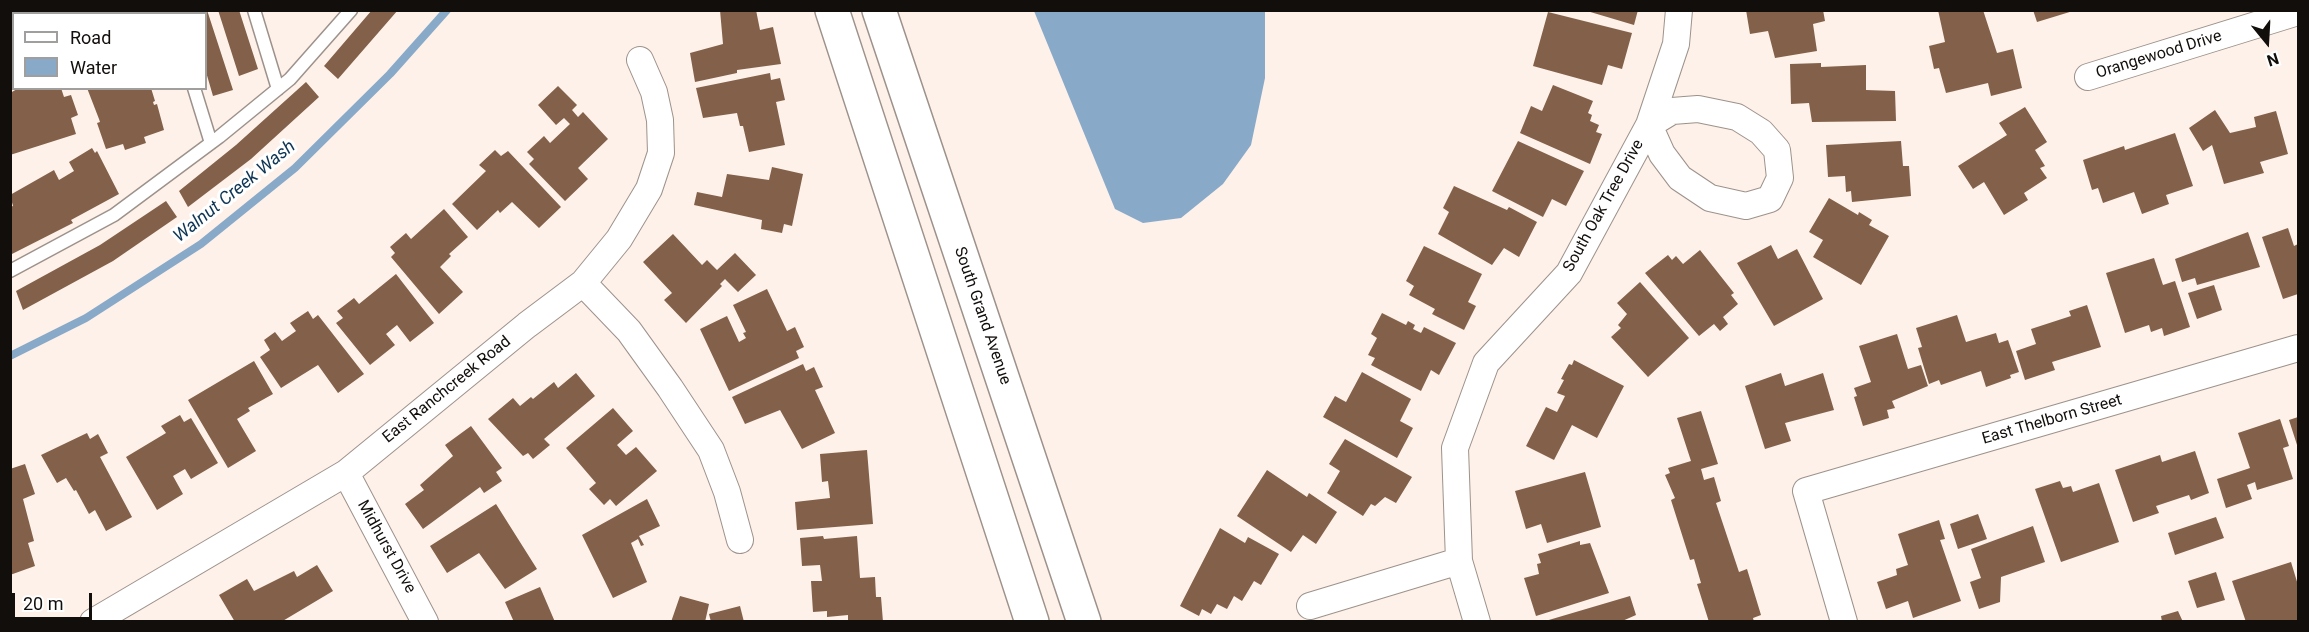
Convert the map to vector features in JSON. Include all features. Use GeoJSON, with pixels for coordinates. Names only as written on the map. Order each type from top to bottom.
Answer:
{"type":"FeatureCollection","features":[{"type":"Feature","properties":{"kind":"main road"},"geometry":{"type":"LineString","coordinates":[[832,10],[1032,621]]}},
{"type":"Feature","properties":{"kind":"main road","name":"South Grand Avenue"},"geometry":{"type":"LineString","coordinates":[[879,10],[1084,621]]}},
{"type":"Feature","properties":{"kind":"street","name":"South Oak Tree Drive"},"geometry":{"type":"LineString","coordinates":[[1477,621],[1459,561],[1455,448],[1486,363],[1569,273],[1649,125],[1676,44],[1679,10]]}},
{"type":"Feature","properties":{"kind":"street","name":"Orangewood Drive"},"geometry":{"type":"LineString","coordinates":[[2088,77],[2298,12]]}},
{"type":"Feature","properties":{"kind":"street","name":"East Ranchcreek Road"},"geometry":{"type":"LineString","coordinates":[[93,621],[346,473],[519,332],[583,283],[619,239],[649,189],[661,153],[660,120],[654,92],[640,60]]}},
{"type":"Feature","properties":{"kind":"street"},"geometry":{"type":"LineString","coordinates":[[1698,109],[1737,117],[1761,132],[1777,150],[1780,178],[1770,199],[1746,206],[1710,198],[1680,178],[1662,154],[1649,125],[1672,111],[1698,109]]}},
{"type":"Feature","properties":{"kind":"street"},"geometry":{"type":"LineString","coordinates":[[583,283],[629,332],[711,450],[727,492],[740,540]]}},
{"type":"Feature","properties":{"kind":"street","name":"East Thelborn Street"},"geometry":{"type":"LineString","coordinates":[[1844,621],[1806,491],[2298,348]]}},
{"type":"Feature","properties":{"kind":"street","name":"Midhurst Drive"},"geometry":{"type":"LineString","coordinates":[[346,473],[425,621]]}},
{"type":"Feature","properties":{"kind":"street"},"geometry":{"type":"LineString","coordinates":[[1310,606],[1459,561]]}},
{"type":"Feature","properties":{"kind":"lane"},"geometry":{"type":"LineString","coordinates":[[254,10],[278,89]]}},
{"type":"Feature","properties":{"kind":"lane"},"geometry":{"type":"LineString","coordinates":[[10,271],[114,215],[211,143],[278,89],[351,10]]}},
{"type":"Feature","properties":{"kind":"lane"},"geometry":{"type":"LineString","coordinates":[[195,90],[211,143]]}},
{"type":"Feature","properties":{"kind":"water"},"geometry":{"type":"Polygon","coordinates":[[[1034,11],[1265,11],[1265,78],[1251,145],[1223,184],[1181,218],[1143,223],[1115,209],[1034,11]]]}},
{"type":"Feature","properties":{"kind":"building"},"geometry":{"type":"Polygon","coordinates":[[[10,10],[24,10],[24,12],[12,12],[12,66],[10,67],[10,10]]]}},
{"type":"Feature","properties":{"kind":"building"},"geometry":{"type":"Polygon","coordinates":[[[63,10],[125,10],[126,12],[64,12],[63,10]]]}},
{"type":"Feature","properties":{"kind":"building"},"geometry":{"type":"Polygon","coordinates":[[[186,10],[207,10],[233,90],[213,96],[207,75],[207,12],[186,12],[186,10]]]}},
{"type":"Feature","properties":{"kind":"building"},"geometry":{"type":"Polygon","coordinates":[[[218,10],[239,10],[258,69],[239,76],[218,10]]]}},
{"type":"Feature","properties":{"kind":"building"},"geometry":{"type":"Polygon","coordinates":[[[372,10],[398,10],[338,79],[324,66],[372,10]]]}},
{"type":"Feature","properties":{"kind":"building"},"geometry":{"type":"Polygon","coordinates":[[[720,10],[756,10],[760,30],[773,27],[781,64],[737,70],[737,73],[695,82],[690,53],[723,44],[720,10]]]}},
{"type":"Feature","properties":{"kind":"building"},"geometry":{"type":"Polygon","coordinates":[[[1587,10],[1638,10],[1634,25],[1587,11],[1587,10]]]}},
{"type":"Feature","properties":{"kind":"building"},"geometry":{"type":"Polygon","coordinates":[[[1746,10],[1823,10],[1825,21],[1813,24],[1817,51],[1775,58],[1768,31],[1750,34],[1746,10]]]}},
{"type":"Feature","properties":{"kind":"building"},"geometry":{"type":"Polygon","coordinates":[[[1938,10],[1983,10],[1997,53],[2013,49],[2022,88],[1991,96],[1988,83],[1946,93],[1939,68],[1934,69],[1929,46],[1945,42],[1938,10]]]}},
{"type":"Feature","properties":{"kind":"building"},"geometry":{"type":"Polygon","coordinates":[[[2033,10],[2073,10],[2073,11],[2037,22],[2033,10]]]}},
{"type":"Feature","properties":{"kind":"building"},"geometry":{"type":"Polygon","coordinates":[[[1548,12],[1632,33],[1622,69],[1608,65],[1602,85],[1533,66],[1548,12]]]}},
{"type":"Feature","properties":{"kind":"building"},"geometry":{"type":"Polygon","coordinates":[[[1821,63],[1821,67],[1866,65],[1866,90],[1895,91],[1896,121],[1812,122],[1809,103],[1791,104],[1790,64],[1821,63]]]}},
{"type":"Feature","properties":{"kind":"building"},"geometry":{"type":"Polygon","coordinates":[[[770,73],[771,80],[780,78],[785,100],[776,102],[785,145],[749,152],[743,126],[740,126],[737,113],[703,118],[696,88],[770,73]]]}},
{"type":"Feature","properties":{"kind":"building"},"geometry":{"type":"Polygon","coordinates":[[[306,82],[319,97],[251,159],[188,207],[179,191],[236,145],[306,82]]]}},
{"type":"Feature","properties":{"kind":"building"},"geometry":{"type":"Polygon","coordinates":[[[1553,85],[1593,101],[1588,113],[1592,115],[1590,121],[1599,125],[1596,132],[1602,134],[1590,164],[1520,133],[1531,106],[1542,111],[1553,85]]]}},
{"type":"Feature","properties":{"kind":"building"},"geometry":{"type":"Polygon","coordinates":[[[558,86],[577,105],[572,110],[578,117],[583,112],[608,139],[578,168],[588,179],[565,201],[529,164],[534,159],[527,152],[544,136],[550,143],[570,124],[564,118],[556,125],[538,105],[558,86]]]}},
{"type":"Feature","properties":{"kind":"building"},"geometry":{"type":"Polygon","coordinates":[[[15,90],[62,90],[64,97],[71,95],[78,115],[71,118],[76,134],[10,155],[10,93],[15,90]]]}},
{"type":"Feature","properties":{"kind":"building"},"geometry":{"type":"Polygon","coordinates":[[[88,90],[152,90],[155,101],[153,102],[154,105],[157,104],[164,130],[144,137],[146,143],[125,150],[123,144],[106,149],[97,123],[100,122],[88,90]]]}},
{"type":"Feature","properties":{"kind":"building"},"geometry":{"type":"Polygon","coordinates":[[[2025,107],[2047,142],[2035,150],[2045,166],[2040,168],[2047,178],[2024,193],[2028,200],[2004,215],[1984,182],[1973,189],[1958,166],[2007,135],[1999,123],[2025,107]]]}},
{"type":"Feature","properties":{"kind":"building"},"geometry":{"type":"Polygon","coordinates":[[[2215,110],[2230,133],[2256,127],[2254,117],[2276,111],[2288,154],[2260,162],[2264,173],[2224,184],[2212,145],[2203,151],[2189,128],[2215,110]]]}},
{"type":"Feature","properties":{"kind":"building"},"geometry":{"type":"Polygon","coordinates":[[[2175,133],[2193,186],[2166,195],[2169,204],[2142,214],[2134,192],[2103,203],[2098,188],[2092,190],[2083,160],[2124,146],[2125,150],[2175,133]]]}},
{"type":"Feature","properties":{"kind":"building"},"geometry":{"type":"Polygon","coordinates":[[[1518,141],[1584,171],[1566,206],[1552,199],[1543,217],[1492,191],[1518,141]]]}},
{"type":"Feature","properties":{"kind":"building"},"geometry":{"type":"Polygon","coordinates":[[[1901,141],[1903,166],[1909,166],[1911,196],[1852,202],[1851,191],[1846,192],[1845,176],[1828,177],[1826,145],[1901,141]]]}},
{"type":"Feature","properties":{"kind":"building"},"geometry":{"type":"Polygon","coordinates":[[[92,148],[95,153],[97,151],[119,194],[71,220],[73,223],[10,255],[10,207],[13,206],[10,195],[54,170],[59,180],[74,171],[69,162],[92,148]]]}},
{"type":"Feature","properties":{"kind":"building"},"geometry":{"type":"Polygon","coordinates":[[[495,150],[501,156],[508,151],[561,207],[539,228],[512,202],[500,213],[498,210],[477,230],[452,204],[486,171],[479,165],[495,150]]]}},
{"type":"Feature","properties":{"kind":"building"},"geometry":{"type":"Polygon","coordinates":[[[772,167],[803,174],[792,226],[784,224],[782,233],[761,229],[762,220],[694,205],[697,192],[722,197],[727,174],[769,180],[772,167]]]}},
{"type":"Feature","properties":{"kind":"building"},"geometry":{"type":"Polygon","coordinates":[[[1454,186],[1507,210],[1509,207],[1537,222],[1519,257],[1504,248],[1492,265],[1438,234],[1449,212],[1443,208],[1454,186]]]}},
{"type":"Feature","properties":{"kind":"building"},"geometry":{"type":"Polygon","coordinates":[[[1829,198],[1858,215],[1859,212],[1872,220],[1869,225],[1889,236],[1861,285],[1813,257],[1823,240],[1809,232],[1829,198]]]}},
{"type":"Feature","properties":{"kind":"building"},"geometry":{"type":"Polygon","coordinates":[[[166,201],[177,217],[113,261],[23,310],[16,291],[100,245],[166,201]]]}},
{"type":"Feature","properties":{"kind":"building"},"geometry":{"type":"Polygon","coordinates":[[[444,209],[468,237],[449,254],[451,256],[440,267],[463,292],[439,314],[391,257],[395,253],[390,247],[406,233],[411,239],[444,209]]]}},
{"type":"Feature","properties":{"kind":"building"},"geometry":{"type":"Polygon","coordinates":[[[2288,228],[2294,246],[2298,244],[2298,294],[2283,299],[2262,237],[2288,228]]]}},
{"type":"Feature","properties":{"kind":"building"},"geometry":{"type":"Polygon","coordinates":[[[2248,232],[2260,267],[2197,285],[2195,278],[2182,282],[2175,259],[2248,232]]]}},
{"type":"Feature","properties":{"kind":"building"},"geometry":{"type":"Polygon","coordinates":[[[673,234],[702,265],[707,260],[717,270],[735,253],[756,275],[738,292],[725,279],[720,284],[722,286],[686,323],[664,300],[672,293],[643,262],[673,234]]]}},
{"type":"Feature","properties":{"kind":"building"},"geometry":{"type":"Polygon","coordinates":[[[1771,245],[1778,259],[1797,249],[1823,299],[1774,326],[1737,263],[1771,245]]]}},
{"type":"Feature","properties":{"kind":"building"},"geometry":{"type":"Polygon","coordinates":[[[1424,246],[1482,274],[1468,302],[1476,306],[1464,330],[1432,314],[1435,309],[1409,295],[1414,286],[1406,281],[1424,246]]]}},
{"type":"Feature","properties":{"kind":"building"},"geometry":{"type":"Polygon","coordinates":[[[1700,250],[1734,293],[1731,295],[1738,304],[1723,317],[1728,324],[1720,331],[1714,324],[1699,336],[1645,273],[1668,255],[1672,260],[1676,256],[1683,264],[1700,250]]]}},
{"type":"Feature","properties":{"kind":"building"},"geometry":{"type":"Polygon","coordinates":[[[2154,258],[2163,285],[2175,281],[2190,327],[2164,336],[2162,328],[2151,332],[2149,325],[2125,333],[2106,273],[2154,258]]]}},
{"type":"Feature","properties":{"kind":"building"},"geometry":{"type":"Polygon","coordinates":[[[396,274],[434,323],[410,342],[397,325],[386,334],[395,345],[370,365],[336,323],[343,318],[337,311],[354,298],[359,304],[396,274]]]}},
{"type":"Feature","properties":{"kind":"building"},"geometry":{"type":"Polygon","coordinates":[[[1640,282],[1689,338],[1648,377],[1611,337],[1621,328],[1618,325],[1627,314],[1617,303],[1640,282]]]}},
{"type":"Feature","properties":{"kind":"building"},"geometry":{"type":"Polygon","coordinates":[[[2214,285],[2222,310],[2197,319],[2188,293],[2214,285]]]}},
{"type":"Feature","properties":{"kind":"building"},"geometry":{"type":"Polygon","coordinates":[[[767,289],[787,331],[795,327],[804,347],[796,351],[799,358],[729,391],[700,329],[727,316],[739,342],[746,338],[743,333],[746,332],[733,305],[767,289]]]}},
{"type":"Feature","properties":{"kind":"building"},"geometry":{"type":"Polygon","coordinates":[[[2087,305],[2101,347],[2052,362],[2055,370],[2025,380],[2016,351],[2036,344],[2031,329],[2071,316],[2069,311],[2087,305]]]}},
{"type":"Feature","properties":{"kind":"building"},"geometry":{"type":"Polygon","coordinates":[[[308,311],[313,319],[318,315],[364,374],[338,393],[318,365],[281,388],[260,357],[270,350],[264,340],[275,332],[282,341],[296,331],[290,323],[308,311]]]}},
{"type":"Feature","properties":{"kind":"building"},"geometry":{"type":"Polygon","coordinates":[[[1382,313],[1406,325],[1408,321],[1415,325],[1413,329],[1421,333],[1424,327],[1456,343],[1439,375],[1431,370],[1421,391],[1371,365],[1375,358],[1368,355],[1377,338],[1371,334],[1382,313]]]}},
{"type":"Feature","properties":{"kind":"building"},"geometry":{"type":"Polygon","coordinates":[[[1957,315],[1966,342],[1996,333],[1999,343],[2008,340],[2019,372],[2010,375],[2011,378],[1986,387],[1981,371],[1941,385],[1939,380],[1929,384],[1918,348],[1922,347],[1916,328],[1957,315]]]}},
{"type":"Feature","properties":{"kind":"building"},"geometry":{"type":"Polygon","coordinates":[[[1897,334],[1908,369],[1921,365],[1928,386],[1892,401],[1895,408],[1887,410],[1889,418],[1863,426],[1854,397],[1857,396],[1854,388],[1871,382],[1859,346],[1897,334]]]}},
{"type":"Feature","properties":{"kind":"building"},"geometry":{"type":"Polygon","coordinates":[[[1574,360],[1624,386],[1597,438],[1572,425],[1554,460],[1526,446],[1546,407],[1557,412],[1565,396],[1557,393],[1564,380],[1561,379],[1569,364],[1572,365],[1574,360]]]}},
{"type":"Feature","properties":{"kind":"building"},"geometry":{"type":"Polygon","coordinates":[[[254,361],[273,394],[248,408],[250,411],[237,419],[256,451],[228,468],[188,400],[254,361]]]}},
{"type":"Feature","properties":{"kind":"building"},"geometry":{"type":"Polygon","coordinates":[[[803,364],[806,371],[814,367],[823,387],[815,390],[835,433],[802,449],[780,410],[745,424],[732,397],[803,364]]]}},
{"type":"Feature","properties":{"kind":"building"},"geometry":{"type":"Polygon","coordinates":[[[1362,372],[1411,399],[1400,421],[1413,428],[1397,458],[1323,417],[1335,396],[1346,402],[1362,372]]]}},
{"type":"Feature","properties":{"kind":"building"},"geometry":{"type":"Polygon","coordinates":[[[576,373],[595,396],[544,439],[550,445],[533,459],[528,453],[523,456],[488,419],[513,398],[520,406],[554,382],[558,388],[576,373]]]}},
{"type":"Feature","properties":{"kind":"building"},"geometry":{"type":"Polygon","coordinates":[[[1781,373],[1785,386],[1823,373],[1834,410],[1785,423],[1791,441],[1765,449],[1745,386],[1781,373]]]}},
{"type":"Feature","properties":{"kind":"building"},"geometry":{"type":"Polygon","coordinates":[[[613,408],[633,431],[617,445],[626,455],[636,447],[657,471],[616,506],[610,499],[604,505],[589,489],[596,483],[566,448],[613,408]]]}},
{"type":"Feature","properties":{"kind":"building"},"geometry":{"type":"Polygon","coordinates":[[[1701,411],[1718,464],[1701,469],[1704,480],[1714,477],[1721,501],[1716,503],[1739,572],[1747,569],[1761,615],[1753,618],[1754,622],[1709,622],[1697,584],[1701,583],[1694,559],[1690,560],[1671,500],[1675,498],[1665,475],[1670,473],[1668,468],[1691,461],[1677,418],[1701,411]]]}},
{"type":"Feature","properties":{"kind":"building"},"geometry":{"type":"Polygon","coordinates":[[[180,415],[184,422],[191,418],[218,463],[191,479],[185,469],[173,476],[183,494],[157,510],[126,457],[166,433],[161,426],[180,415]]]}},
{"type":"Feature","properties":{"kind":"building"},"geometry":{"type":"Polygon","coordinates":[[[2298,417],[2298,448],[2289,420],[2298,417]]]}},
{"type":"Feature","properties":{"kind":"building"},"geometry":{"type":"Polygon","coordinates":[[[2280,419],[2289,446],[2283,448],[2293,479],[2257,490],[2255,482],[2247,485],[2252,499],[2226,508],[2217,479],[2250,468],[2238,433],[2280,419]]]}},
{"type":"Feature","properties":{"kind":"building"},"geometry":{"type":"Polygon","coordinates":[[[471,426],[502,468],[496,472],[502,481],[484,493],[480,487],[423,529],[405,504],[424,490],[420,485],[453,456],[445,445],[471,426]]]}},
{"type":"Feature","properties":{"kind":"building"},"geometry":{"type":"Polygon","coordinates":[[[87,433],[90,439],[98,434],[108,453],[100,457],[132,517],[106,531],[95,510],[89,514],[76,490],[74,491],[66,478],[57,483],[41,455],[87,433]]]}},
{"type":"Feature","properties":{"kind":"building"},"geometry":{"type":"Polygon","coordinates":[[[1345,439],[1412,477],[1396,503],[1385,497],[1375,506],[1371,504],[1363,516],[1327,493],[1340,471],[1329,464],[1345,439]]]}},
{"type":"Feature","properties":{"kind":"building"},"geometry":{"type":"Polygon","coordinates":[[[867,450],[873,524],[797,530],[795,502],[830,498],[828,481],[822,482],[820,454],[867,450]]]}},
{"type":"Feature","properties":{"kind":"building"},"geometry":{"type":"Polygon","coordinates":[[[2195,451],[2209,493],[2191,500],[2189,495],[2156,506],[2159,513],[2133,522],[2115,470],[2160,455],[2162,462],[2195,451]]]}},
{"type":"Feature","properties":{"kind":"building"},"geometry":{"type":"Polygon","coordinates":[[[25,464],[35,494],[23,499],[34,541],[28,543],[35,566],[10,575],[10,469],[25,464]]]}},
{"type":"Feature","properties":{"kind":"building"},"geometry":{"type":"Polygon","coordinates":[[[1267,470],[1307,497],[1309,493],[1337,512],[1316,544],[1303,535],[1291,552],[1237,516],[1267,470]]]}},
{"type":"Feature","properties":{"kind":"building"},"geometry":{"type":"Polygon","coordinates":[[[1585,472],[1601,527],[1547,543],[1541,524],[1526,529],[1515,491],[1585,472]]]}},
{"type":"Feature","properties":{"kind":"building"},"geometry":{"type":"Polygon","coordinates":[[[2060,481],[2063,488],[2071,486],[2073,492],[2099,483],[2119,542],[2061,562],[2035,489],[2060,481]]]}},
{"type":"Feature","properties":{"kind":"building"},"geometry":{"type":"Polygon","coordinates":[[[647,499],[660,526],[639,536],[644,545],[641,546],[638,539],[631,543],[647,582],[613,598],[582,535],[647,499]]]}},
{"type":"Feature","properties":{"kind":"building"},"geometry":{"type":"Polygon","coordinates":[[[496,504],[537,569],[505,589],[479,553],[447,573],[430,546],[496,504]]]}},
{"type":"Feature","properties":{"kind":"building"},"geometry":{"type":"Polygon","coordinates":[[[1978,514],[1987,539],[1958,549],[1950,524],[1978,514]]]}},
{"type":"Feature","properties":{"kind":"building"},"geometry":{"type":"Polygon","coordinates":[[[2216,517],[2224,538],[2175,555],[2168,533],[2216,517]]]}},
{"type":"Feature","properties":{"kind":"building"},"geometry":{"type":"Polygon","coordinates":[[[1939,520],[1945,539],[1940,540],[1961,601],[1913,618],[1908,601],[1886,609],[1877,582],[1897,575],[1896,569],[1908,565],[1898,534],[1939,520]]]}},
{"type":"Feature","properties":{"kind":"building"},"geometry":{"type":"Polygon","coordinates":[[[2033,526],[2045,562],[2001,577],[2000,602],[1979,609],[1970,582],[1981,578],[1971,549],[2033,526]]]}},
{"type":"Feature","properties":{"kind":"building"},"geometry":{"type":"Polygon","coordinates":[[[1220,528],[1245,543],[1248,537],[1279,554],[1261,585],[1254,581],[1242,601],[1234,596],[1227,609],[1217,604],[1211,614],[1202,609],[1199,616],[1180,606],[1220,528]]]}},
{"type":"Feature","properties":{"kind":"building"},"geometry":{"type":"Polygon","coordinates":[[[823,536],[824,539],[857,536],[860,578],[875,577],[876,597],[881,597],[883,622],[848,622],[848,615],[827,617],[827,611],[813,612],[811,581],[822,581],[820,565],[802,566],[800,538],[823,536]]]}},
{"type":"Feature","properties":{"kind":"building"},"geometry":{"type":"Polygon","coordinates":[[[1580,541],[1580,545],[1590,543],[1609,593],[1536,616],[1524,578],[1539,574],[1537,564],[1541,563],[1538,554],[1580,541]]]}},
{"type":"Feature","properties":{"kind":"building"},"geometry":{"type":"Polygon","coordinates":[[[2291,562],[2298,585],[2298,622],[2246,622],[2232,581],[2291,562]]]}},
{"type":"Feature","properties":{"kind":"building"},"geometry":{"type":"Polygon","coordinates":[[[317,565],[333,591],[281,622],[235,622],[219,595],[247,579],[254,591],[294,571],[297,577],[317,565]]]}},
{"type":"Feature","properties":{"kind":"building"},"geometry":{"type":"Polygon","coordinates":[[[2216,572],[2225,600],[2197,608],[2188,581],[2216,572]]]}},
{"type":"Feature","properties":{"kind":"building"},"geometry":{"type":"Polygon","coordinates":[[[540,587],[555,622],[514,622],[505,602],[540,587]]]}},
{"type":"Feature","properties":{"kind":"building"},"geometry":{"type":"Polygon","coordinates":[[[680,596],[709,604],[705,622],[671,622],[680,596]]]}},
{"type":"Feature","properties":{"kind":"building"},"geometry":{"type":"Polygon","coordinates":[[[1630,596],[1636,615],[1620,622],[1542,622],[1630,596]]]}},
{"type":"Feature","properties":{"kind":"building"},"geometry":{"type":"Polygon","coordinates":[[[740,606],[744,622],[711,622],[709,614],[740,606]]]}},
{"type":"Feature","properties":{"kind":"building"},"geometry":{"type":"Polygon","coordinates":[[[2178,611],[2183,622],[2162,622],[2161,616],[2178,611]]]}},
{"type":"Feature","properties":{"kind":"waterway","name":"Walnut Creek Wash"},"geometry":{"type":"LineString","coordinates":[[10,356],[86,318],[201,244],[295,168],[390,74],[447,10]]}}]}
